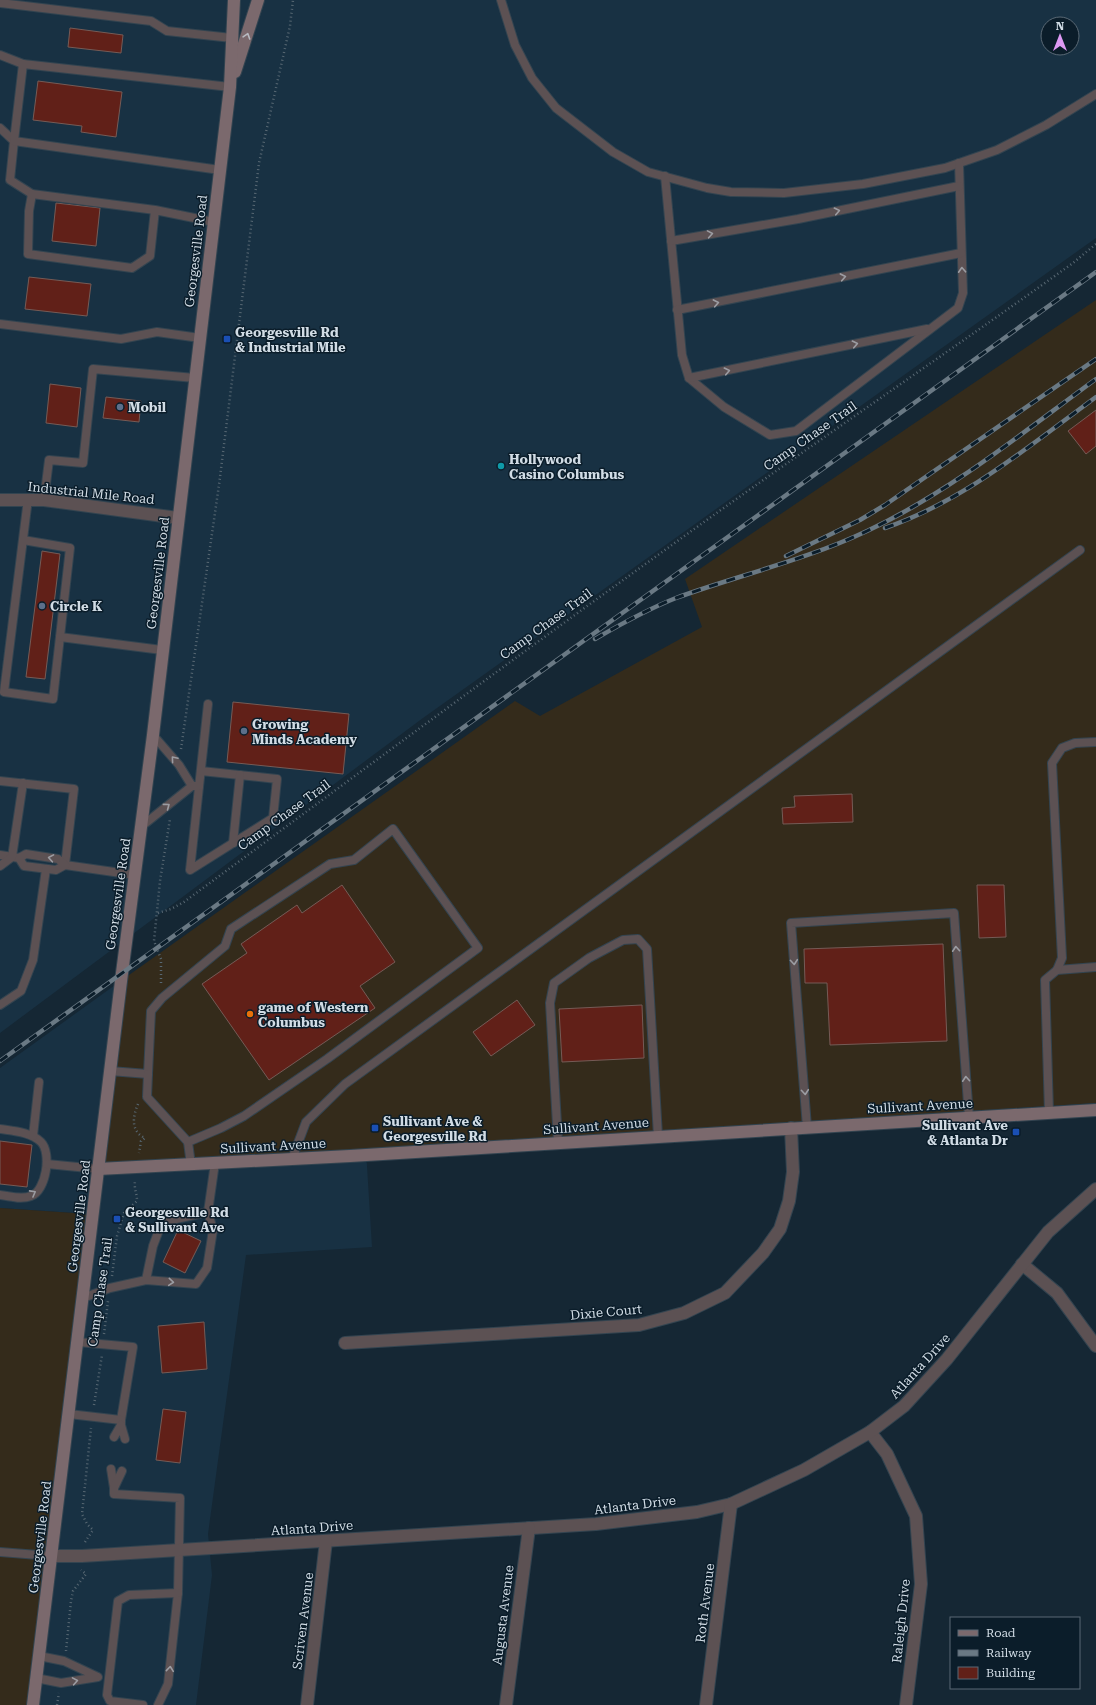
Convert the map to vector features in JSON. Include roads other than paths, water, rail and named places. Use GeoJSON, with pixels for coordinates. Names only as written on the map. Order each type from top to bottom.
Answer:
{"type":"FeatureCollection","features":[{"type":"Feature","properties":{"kind":"main road","name":"Georgesville Road"},"geometry":{"type":"LineString","coordinates":[[33,1705],[110,1071],[142,826],[230,87],[234,0]]}},
{"type":"Feature","properties":{"kind":"main road","name":"Georgesville Road"},"geometry":{"type":"LineString","coordinates":[[230,87],[258,0]]}},
{"type":"Feature","properties":{"kind":"main road","name":"Sullivant Avenue"},"geometry":{"type":"LineString","coordinates":[[98,1169],[215,1164],[1096,1110]]}},
{"type":"Feature","properties":{"kind":"street","name":"Industrial Mile Road"},"geometry":{"type":"LineString","coordinates":[[0,500],[44,500],[178,518]]}},
{"type":"Feature","properties":{"kind":"street","name":"Dixie Court"},"geometry":{"type":"LineString","coordinates":[[345,1343],[639,1325],[684,1313],[725,1293],[763,1253],[780,1228],[789,1201],[793,1172],[791,1128]]}},
{"type":"Feature","properties":{"kind":"street","name":"Atlanta Drive"},"geometry":{"type":"LineString","coordinates":[[51,1556],[82,1556],[596,1524],[697,1512],[731,1504],[804,1470],[870,1432],[904,1406],[948,1359],[1048,1232],[1096,1189]]}},
{"type":"Feature","properties":{"kind":"street"},"geometry":{"type":"LineString","coordinates":[[1022,1264],[1057,1293],[1096,1346]]}},
{"type":"Feature","properties":{"kind":"street","name":"Raleigh Drive"},"geometry":{"type":"LineString","coordinates":[[870,1432],[887,1454],[916,1516],[920,1584],[906,1705]]}},
{"type":"Feature","properties":{"kind":"street","name":"Roth Avenue"},"geometry":{"type":"LineString","coordinates":[[706,1705],[731,1504]]}},
{"type":"Feature","properties":{"kind":"street","name":"Augusta Avenue"},"geometry":{"type":"LineString","coordinates":[[506,1705],[529,1528]]}},
{"type":"Feature","properties":{"kind":"street","name":"Scriven Avenue"},"geometry":{"type":"LineString","coordinates":[[307,1705],[326,1541]]}},
{"type":"Feature","properties":{"kind":"lane"},"geometry":{"type":"LineString","coordinates":[[501,0],[515,45],[532,78],[556,108],[613,152],[648,172],[707,188],[731,192],[784,193],[863,184],[945,168],[997,150],[1046,125],[1096,94]]}},
{"type":"Feature","properties":{"kind":"lane"},"geometry":{"type":"LineString","coordinates":[[0,3],[151,21],[167,31],[232,38]]}},
{"type":"Feature","properties":{"kind":"lane"},"geometry":{"type":"LineString","coordinates":[[0,55],[23,64],[230,87]]}},
{"type":"Feature","properties":{"kind":"lane"},"geometry":{"type":"LineString","coordinates":[[23,64],[10,180],[32,194],[155,210],[214,222]]}},
{"type":"Feature","properties":{"kind":"lane"},"geometry":{"type":"LineString","coordinates":[[0,128],[14,141],[220,170]]}},
{"type":"Feature","properties":{"kind":"lane"},"geometry":{"type":"LineString","coordinates":[[665,176],[682,355],[689,378],[724,407],[770,435],[796,431],[958,308],[963,293],[959,163]]}},
{"type":"Feature","properties":{"kind":"lane"},"geometry":{"type":"LineString","coordinates":[[671,241],[798,219],[959,186]]}},
{"type":"Feature","properties":{"kind":"lane"},"geometry":{"type":"LineString","coordinates":[[32,194],[29,211],[28,254],[132,268],[150,256],[155,210]]}},
{"type":"Feature","properties":{"kind":"lane"},"geometry":{"type":"LineString","coordinates":[[678,310],[961,253]]}},
{"type":"Feature","properties":{"kind":"lane"},"geometry":{"type":"LineString","coordinates":[[0,324],[121,339],[157,332],[200,338]]}},
{"type":"Feature","properties":{"kind":"lane"},"geometry":{"type":"LineString","coordinates":[[689,378],[931,329]]}},
{"type":"Feature","properties":{"kind":"lane"},"geometry":{"type":"LineString","coordinates":[[44,500],[48,460],[83,463],[93,369],[195,378]]}},
{"type":"Feature","properties":{"kind":"lane"},"geometry":{"type":"LineString","coordinates":[[23,540],[70,548],[53,699],[4,692],[28,499]]}},
{"type":"Feature","properties":{"kind":"lane"},"geometry":{"type":"LineString","coordinates":[[292,1159],[306,1122],[345,1084],[1080,550]]}},
{"type":"Feature","properties":{"kind":"lane"},"geometry":{"type":"LineString","coordinates":[[60,637],[162,650]]}},
{"type":"Feature","properties":{"kind":"lane"},"geometry":{"type":"LineString","coordinates":[[200,771],[277,779],[274,810],[273,818],[190,870],[196,786],[200,771],[208,704]]}},
{"type":"Feature","properties":{"kind":"lane"},"geometry":{"type":"LineString","coordinates":[[153,735],[196,786]]}},
{"type":"Feature","properties":{"kind":"lane"},"geometry":{"type":"LineString","coordinates":[[1049,1112],[1045,980],[1057,970],[1062,958],[1052,763],[1062,748],[1075,743],[1096,742]]}},
{"type":"Feature","properties":{"kind":"lane"},"geometry":{"type":"LineString","coordinates":[[233,844],[240,775]]}},
{"type":"Feature","properties":{"kind":"lane"},"geometry":{"type":"LineString","coordinates":[[0,781],[74,789],[65,865]]}},
{"type":"Feature","properties":{"kind":"lane"},"geometry":{"type":"LineString","coordinates":[[16,858],[23,783]]}},
{"type":"Feature","properties":{"kind":"lane"},"geometry":{"type":"LineString","coordinates":[[142,826],[173,801],[196,786]]}},
{"type":"Feature","properties":{"kind":"lane"},"geometry":{"type":"LineString","coordinates":[[188,1142],[244,1116],[327,1059],[478,948],[393,829],[354,860],[330,864],[231,929],[225,946],[162,998],[151,1011],[147,1097],[188,1142],[191,1165]]}},
{"type":"Feature","properties":{"kind":"lane"},"geometry":{"type":"LineString","coordinates":[[0,866],[26,854],[58,859],[65,865],[135,875]]}},
{"type":"Feature","properties":{"kind":"lane"},"geometry":{"type":"LineString","coordinates":[[0,855],[16,858],[24,866],[56,870],[65,865]]}},
{"type":"Feature","properties":{"kind":"lane"},"geometry":{"type":"LineString","coordinates":[[0,1005],[20,991],[34,960],[46,869]]}},
{"type":"Feature","properties":{"kind":"lane"},"geometry":{"type":"LineString","coordinates":[[807,1127],[791,923],[954,913],[969,1118]]}},
{"type":"Feature","properties":{"kind":"lane"},"geometry":{"type":"LineString","coordinates":[[558,1142],[550,1003],[554,983],[589,958],[623,940],[638,939],[647,949],[658,1136]]}},
{"type":"Feature","properties":{"kind":"lane"},"geometry":{"type":"LineString","coordinates":[[1057,970],[1096,967]]}},
{"type":"Feature","properties":{"kind":"lane"},"geometry":{"type":"LineString","coordinates":[[110,1071],[148,1074]]}},
{"type":"Feature","properties":{"kind":"lane"},"geometry":{"type":"LineString","coordinates":[[33,1136],[39,1082]]}},
{"type":"Feature","properties":{"kind":"lane"},"geometry":{"type":"LineString","coordinates":[[0,1129],[33,1136],[40,1141],[45,1147],[47,1164],[43,1183],[38,1191],[31,1196],[21,1198],[0,1196]]}},
{"type":"Feature","properties":{"kind":"lane"},"geometry":{"type":"LineString","coordinates":[[47,1164],[98,1169]]}},
{"type":"Feature","properties":{"kind":"lane"},"geometry":{"type":"LineString","coordinates":[[83,1298],[110,1288],[146,1280],[196,1284],[207,1268],[213,1230],[208,1212],[215,1164]]}},
{"type":"Feature","properties":{"kind":"lane"},"geometry":{"type":"LineString","coordinates":[[146,1280],[152,1246],[162,1222],[208,1212]]}},
{"type":"Feature","properties":{"kind":"lane"},"geometry":{"type":"LineString","coordinates":[[78,1342],[133,1347],[121,1422],[114,1437]]}},
{"type":"Feature","properties":{"kind":"lane"},"geometry":{"type":"LineString","coordinates":[[69,1414],[121,1422]]}},
{"type":"Feature","properties":{"kind":"lane"},"geometry":{"type":"LineString","coordinates":[[121,1422],[125,1439]]}},
{"type":"Feature","properties":{"kind":"lane"},"geometry":{"type":"LineString","coordinates":[[111,1469],[114,1494],[180,1498],[178,1593],[168,1684],[158,1705]]}},
{"type":"Feature","properties":{"kind":"lane"},"geometry":{"type":"LineString","coordinates":[[114,1488],[122,1471]]}},
{"type":"Feature","properties":{"kind":"lane"},"geometry":{"type":"LineString","coordinates":[[0,1552],[51,1556]]}},
{"type":"Feature","properties":{"kind":"lane"},"geometry":{"type":"LineString","coordinates":[[143,1705],[110,1701],[107,1695],[118,1602],[129,1595],[178,1593]]}},
{"type":"Feature","properties":{"kind":"lane"},"geometry":{"type":"LineString","coordinates":[[39,1656],[64,1661],[98,1677]]}},
{"type":"Feature","properties":{"kind":"lane"},"geometry":{"type":"LineString","coordinates":[[36,1678],[61,1683],[98,1677],[108,1678]]}},
{"type":"Feature","properties":{"kind":"railway"},"geometry":{"type":"LineString","coordinates":[[0,1061],[1096,272]]}},
{"type":"Feature","properties":{"kind":"railway"},"geometry":{"type":"LineString","coordinates":[[786,556],[860,520],[885,505],[1096,359]]}},
{"type":"Feature","properties":{"kind":"railway"},"geometry":{"type":"LineString","coordinates":[[595,639],[635,617],[676,598],[796,559],[844,541],[898,515],[985,461],[1096,379]]}},
{"type":"Feature","properties":{"kind":"railway"},"geometry":{"type":"LineString","coordinates":[[885,528],[914,517],[969,488],[1021,453],[1096,397]]}},
{"type":"Feature","properties":{"kind":"place","name":"Georgesville Rd & Industrial Mile"},"geometry":{"type":"Point","coordinates":[227,339]}},
{"type":"Feature","properties":{"kind":"place","name":"Mobil"},"geometry":{"type":"Point","coordinates":[120,407]}},
{"type":"Feature","properties":{"kind":"place","name":"Hollywood Casino Columbus"},"geometry":{"type":"Point","coordinates":[501,466]}},
{"type":"Feature","properties":{"kind":"place","name":"Circle K"},"geometry":{"type":"Point","coordinates":[42,606]}},
{"type":"Feature","properties":{"kind":"place","name":"Growing Minds Academy"},"geometry":{"type":"Point","coordinates":[244,731]}},
{"type":"Feature","properties":{"kind":"place","name":"game of Western Columbus"},"geometry":{"type":"Point","coordinates":[250,1014]}},
{"type":"Feature","properties":{"kind":"place","name":"Sullivant Ave & Georgesville Rd"},"geometry":{"type":"Point","coordinates":[375,1128]}},
{"type":"Feature","properties":{"kind":"place","name":"Sullivant Ave & Atlanta Dr"},"geometry":{"type":"Point","coordinates":[1016,1132]}},
{"type":"Feature","properties":{"kind":"place","name":"Georgesville Rd & Sullivant Ave"},"geometry":{"type":"Point","coordinates":[117,1219]}}]}
